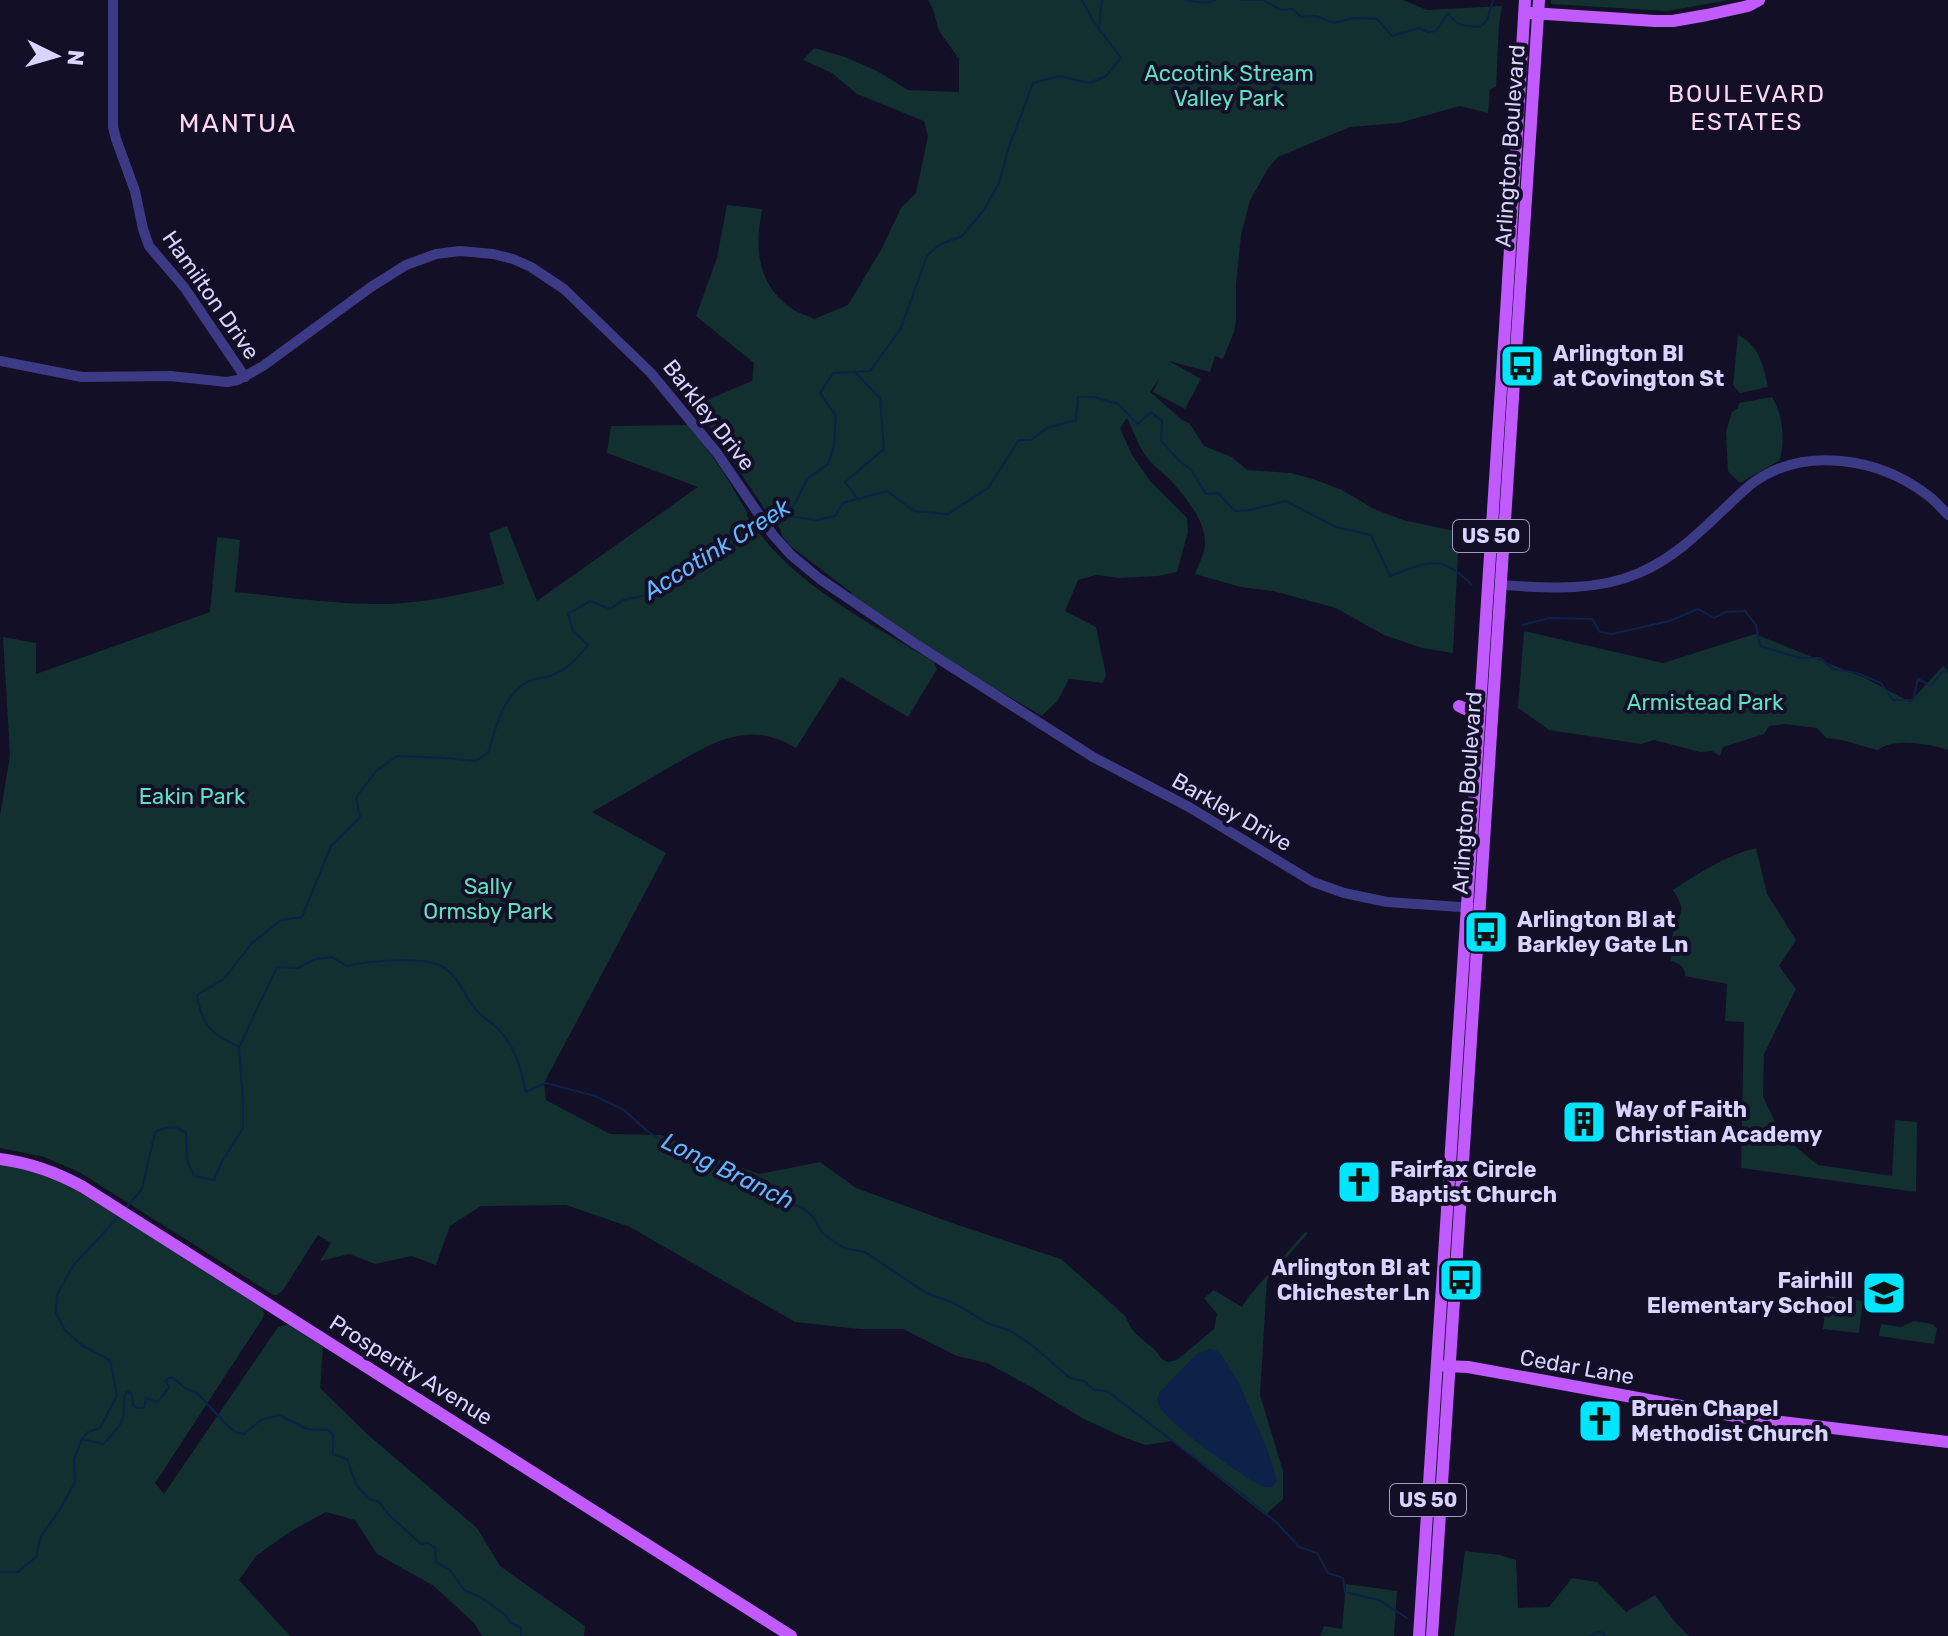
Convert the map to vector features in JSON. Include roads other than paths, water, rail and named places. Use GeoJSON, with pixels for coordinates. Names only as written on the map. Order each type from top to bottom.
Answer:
{"type":"FeatureCollection","features":[{"type":"Feature","properties":{"kind":"main road"},"geometry":{"type":"LineString","coordinates":[[1727,9],[1738,0]]}},
{"type":"Feature","properties":{"kind":"main road"},"geometry":{"type":"LineString","coordinates":[[1524,6],[1655,21],[1690,19],[1748,6],[1759,0]]}},
{"type":"Feature","properties":{"kind":"main road","name":"Arlington Boulevard"},"geometry":{"type":"LineString","coordinates":[[1473,908],[1478,721],[1524,6]]}},
{"type":"Feature","properties":{"kind":"main road","name":"Arlington Boulevard"},"geometry":{"type":"LineString","coordinates":[[1419,1636],[1443,1365],[1473,908],[1501,585],[1539,6]]}},
{"type":"Feature","properties":{"kind":"main road"},"geometry":{"type":"LineString","coordinates":[[1459,706],[1470,711],[1478,721]]}},
{"type":"Feature","properties":{"kind":"main road","name":"Prosperity Avenue"},"geometry":{"type":"LineString","coordinates":[[0,1159],[50,1171],[110,1203],[791,1636]]}},
{"type":"Feature","properties":{"kind":"main road","name":"Arlington Boulevard"},"geometry":{"type":"LineString","coordinates":[[1432,1636],[1443,1365]]}},
{"type":"Feature","properties":{"kind":"main road","name":"Cedar Lane"},"geometry":{"type":"LineString","coordinates":[[1443,1365],[1756,1419],[1948,1442]]}},
{"type":"Feature","properties":{"kind":"street","name":"Hamilton Drive"},"geometry":{"type":"LineString","coordinates":[[113,0],[113,127],[135,191],[145,238],[184,287],[245,377]]}},
{"type":"Feature","properties":{"kind":"street","name":"Barkley Drive"},"geometry":{"type":"LineString","coordinates":[[245,377],[371,287],[421,259],[450,252],[472,252],[504,256],[531,267],[564,289],[642,364],[717,453],[773,535],[820,579],[952,668],[1093,757],[1189,807],[1298,874],[1328,888],[1361,897],[1387,902],[1473,908]]}},
{"type":"Feature","properties":{"kind":"street"},"geometry":{"type":"LineString","coordinates":[[0,361],[82,377],[170,376],[227,382],[245,377]]}},
{"type":"Feature","properties":{"kind":"street"},"geometry":{"type":"LineString","coordinates":[[1501,585],[1589,587],[1640,573],[1686,544],[1753,483],[1770,473],[1804,462],[1847,462],[1878,469],[1928,495],[1948,515]]}},
{"type":"Feature","properties":{"kind":"water"},"geometry":{"type":"Polygon","coordinates":[[[1210,1349],[1221,1354],[1239,1383],[1269,1454],[1277,1481],[1273,1487],[1260,1485],[1237,1471],[1176,1424],[1158,1403],[1159,1393],[1197,1354],[1210,1349]]]}},
{"type":"Feature","properties":{"kind":"waterway","name":"Accotink Creek"},"geometry":{"type":"LineString","coordinates":[[770,519],[794,505],[807,479],[828,464],[834,446],[836,416],[820,393],[833,373],[870,371],[901,328],[927,256],[939,245],[962,236],[984,210],[999,183],[1033,83],[1059,76],[1089,83],[1106,76],[1121,58],[1093,21],[1082,0]]}},
{"type":"Feature","properties":{"kind":"waterway"},"geometry":{"type":"LineString","coordinates":[[1099,30],[1103,0]]}},
{"type":"Feature","properties":{"kind":"waterway"},"geometry":{"type":"LineString","coordinates":[[1185,0],[1204,3],[1216,0]]}},
{"type":"Feature","properties":{"kind":"waterway"},"geometry":{"type":"LineString","coordinates":[[1242,0],[1261,0]]}},
{"type":"Feature","properties":{"kind":"waterway"},"geometry":{"type":"LineString","coordinates":[[1263,0],[1281,10],[1293,9],[1301,17],[1316,16],[1334,23],[1354,18],[1377,19],[1392,36],[1419,28],[1436,31],[1448,13],[1461,25],[1480,27],[1487,20],[1493,0]]}},
{"type":"Feature","properties":{"kind":"waterway"},"geometry":{"type":"LineString","coordinates":[[855,372],[880,398],[884,449],[845,482],[858,499],[887,491],[914,511],[948,514],[988,488],[1019,440],[1031,440],[1047,428],[1076,420],[1078,397],[1094,397],[1118,404],[1138,424],[1151,412],[1162,421],[1161,441],[1191,470],[1206,494],[1218,493],[1235,511],[1286,501],[1336,527],[1371,535],[1390,576],[1433,563],[1451,568],[1471,584]]}},
{"type":"Feature","properties":{"kind":"waterway"},"geometry":{"type":"LineString","coordinates":[[780,515],[817,520],[835,516],[843,503],[857,499]]}},
{"type":"Feature","properties":{"kind":"waterway","name":"Accotink Creek"},"geometry":{"type":"LineString","coordinates":[[126,1208],[142,1189],[155,1132],[163,1128],[171,1127],[186,1133],[187,1161],[194,1176],[214,1180],[243,1128],[239,1047],[209,1028],[197,995],[224,979],[252,943],[281,920],[302,917],[331,846],[360,817],[356,798],[376,771],[397,756],[475,761],[488,753],[501,714],[517,689],[528,682],[562,671],[588,645],[573,631],[568,614],[590,601],[610,609],[623,600],[656,593],[761,525]]}},
{"type":"Feature","properties":{"kind":"waterway"},"geometry":{"type":"LineString","coordinates":[[1523,625],[1549,618],[1592,619],[1600,632],[1612,634],[1669,621],[1698,609],[1714,618],[1726,612],[1745,611],[1756,625],[1760,646],[1800,658],[1820,658],[1833,669],[1857,673],[1881,683],[1893,700],[1913,700],[1918,679],[1931,686],[1942,672],[1948,671]]}},
{"type":"Feature","properties":{"kind":"waterway","name":"Long Branch"},"geometry":{"type":"LineString","coordinates":[[240,1045],[277,967],[298,968],[315,959],[332,957],[347,966],[408,960],[441,966],[448,970],[475,1008],[510,1044],[526,1092],[546,1083],[595,1096],[624,1110],[669,1146],[711,1162],[803,1208],[814,1218],[823,1234],[844,1248],[865,1252],[926,1293],[954,1303],[987,1323],[1011,1331],[1070,1378],[1084,1381],[1094,1390],[1107,1391],[1242,1494],[1277,1523],[1299,1547],[1317,1553],[1328,1573],[1343,1578],[1345,1592],[1379,1600],[1407,1618]]}},
{"type":"Feature","properties":{"kind":"waterway","name":"Accotink Creek"},"geometry":{"type":"LineString","coordinates":[[0,1572],[18,1572],[36,1557],[41,1536],[75,1482],[74,1459],[82,1439],[88,1432],[100,1428],[117,1395],[110,1360],[83,1346],[65,1330],[56,1313],[57,1295],[73,1266],[119,1216]]}},
{"type":"Feature","properties":{"kind":"waterway"},"geometry":{"type":"LineString","coordinates":[[82,1439],[103,1444],[122,1420],[126,1391],[132,1394],[133,1405],[144,1408],[146,1398],[158,1402],[169,1387],[168,1378],[197,1393],[235,1432],[244,1434],[261,1420],[279,1415],[307,1429],[328,1430],[333,1435],[333,1454],[347,1459],[357,1486],[369,1499],[379,1502],[421,1544],[428,1543],[435,1548],[436,1562],[450,1570],[464,1590],[480,1597],[521,1628],[521,1636]]}},
{"type":"Feature","properties":{"kind":"waterway","name":"Long Branch"},"geometry":{"type":"LineString","coordinates":[[1590,1636],[1597,1632],[1604,1633],[1604,1636]]}},
{"type":"Feature","properties":{"kind":"place","name":"Arlington Bl at Covington St"},"geometry":{"type":"Point","coordinates":[1522,366]}},
{"type":"Feature","properties":{"kind":"place","name":"Arlington Bl at Barkley Gate Ln"},"geometry":{"type":"Point","coordinates":[1486,932]}},
{"type":"Feature","properties":{"kind":"place","name":"Way of Faith Christian Academy"},"geometry":{"type":"Point","coordinates":[1584,1122]}},
{"type":"Feature","properties":{"kind":"place","name":"Fairfax Circle Baptist Church"},"geometry":{"type":"Point","coordinates":[1359,1182]}},
{"type":"Feature","properties":{"kind":"place","name":"Arlington Bl at Chichester Ln"},"geometry":{"type":"Point","coordinates":[1461,1280]}},
{"type":"Feature","properties":{"kind":"place","name":"Fairhill Elementary School"},"geometry":{"type":"Point","coordinates":[1884,1293]}},
{"type":"Feature","properties":{"kind":"place","name":"Bruen Chapel Methodist Church"},"geometry":{"type":"Point","coordinates":[1600,1421]}},
{"type":"Feature","properties":{"kind":"district","name":"BOULEVARD ESTATES"},"geometry":{"type":"Point","coordinates":[1747,108]}},
{"type":"Feature","properties":{"kind":"district","name":"MANTUA"},"geometry":{"type":"Point","coordinates":[238,123]}},
{"type":"Feature","properties":{"kind":"park label","name":"Accotink Stream Valley Park"},"geometry":{"type":"Point","coordinates":[1229,86]}},
{"type":"Feature","properties":{"kind":"park label","name":"Armistead Park"},"geometry":{"type":"Point","coordinates":[1705,702]}},
{"type":"Feature","properties":{"kind":"park label","name":"Eakin Park"},"geometry":{"type":"Point","coordinates":[192,796]}},
{"type":"Feature","properties":{"kind":"park label","name":"Sally Ormsby Park"},"geometry":{"type":"Point","coordinates":[488,898]}}]}
